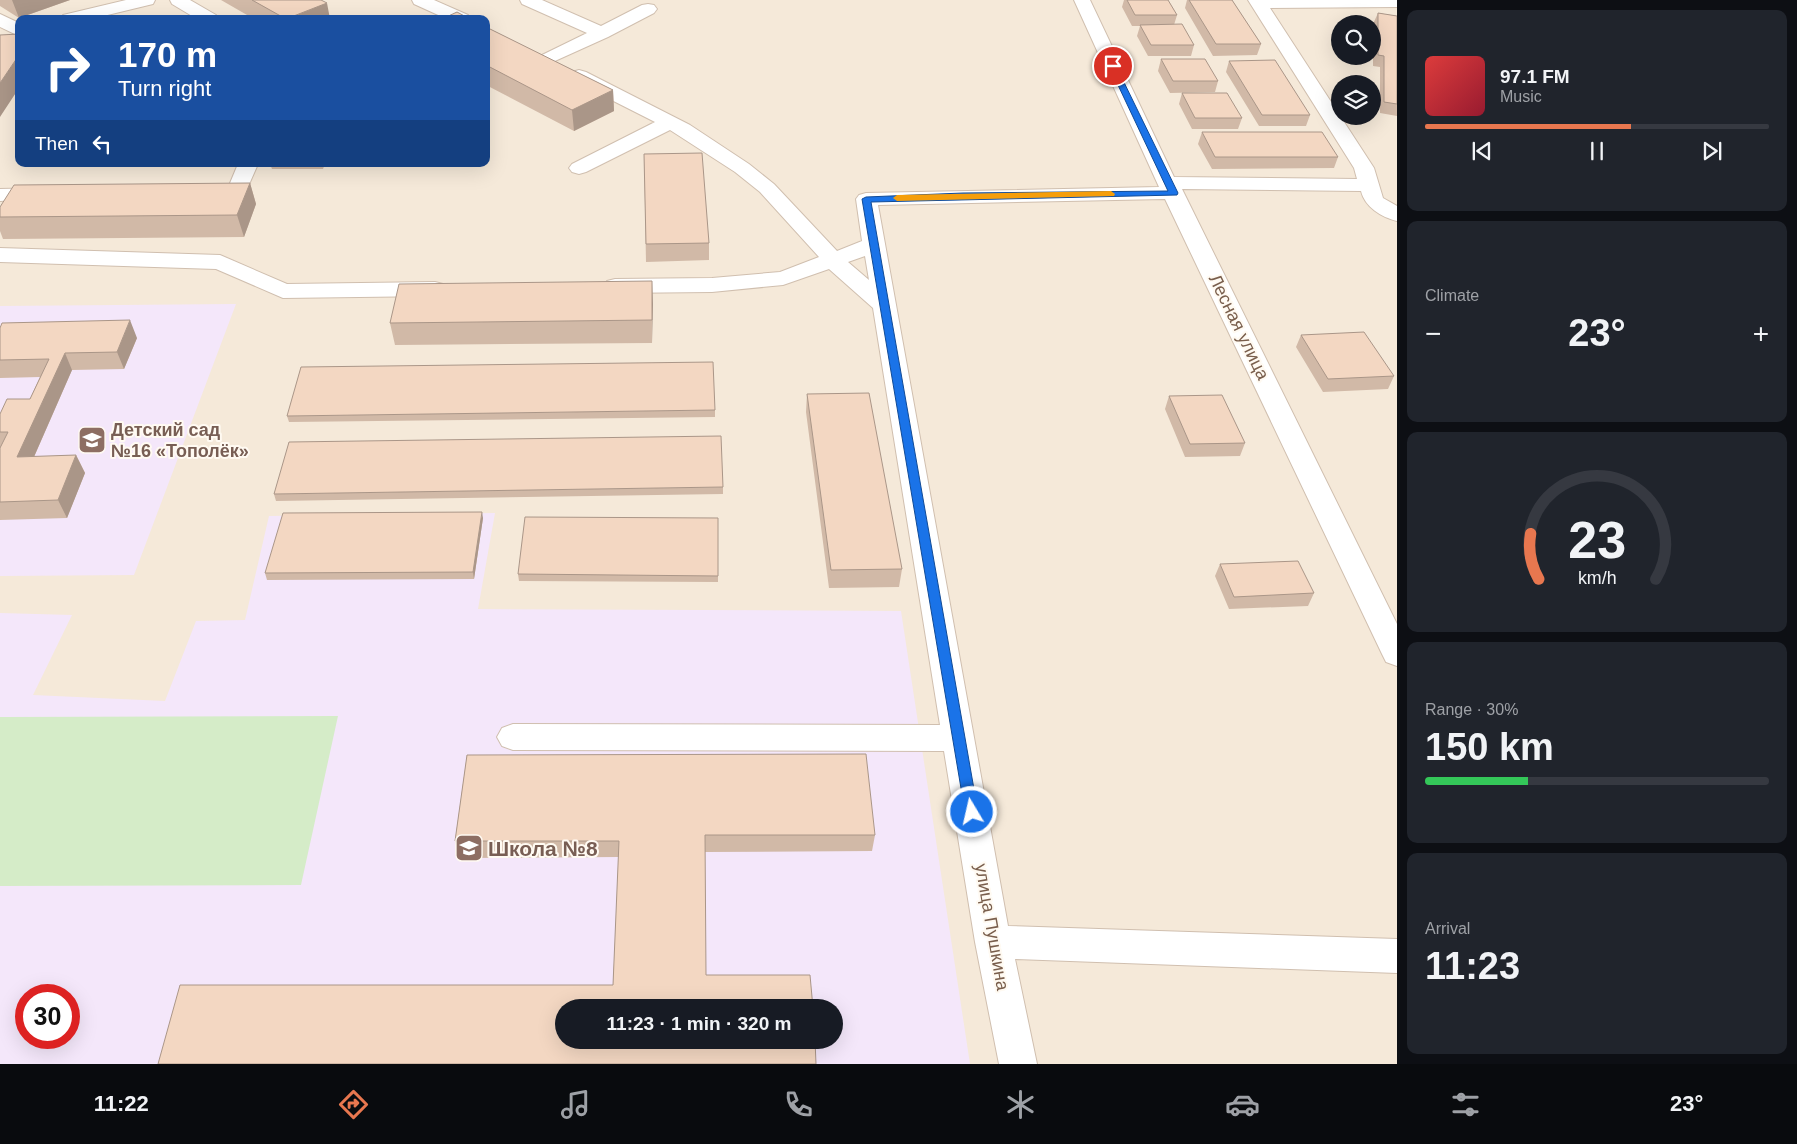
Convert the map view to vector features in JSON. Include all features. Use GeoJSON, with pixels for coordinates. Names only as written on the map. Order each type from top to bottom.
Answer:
{"type":"FeatureCollection","features":[{"type":"Feature","properties":{"kind":"street"},"geometry":{"type":"LineString","coordinates":[[85,15],[147,0]]}},
{"type":"Feature","properties":{"kind":"street"},"geometry":{"type":"LineString","coordinates":[[178,0],[203,15]]}},
{"type":"Feature","properties":{"kind":"street"},"geometry":{"type":"LineString","coordinates":[[420,0],[454,15]]}},
{"type":"Feature","properties":{"kind":"street"},"geometry":{"type":"LineString","coordinates":[[528,0],[602,32]]}},
{"type":"Feature","properties":{"kind":"street","name":"Лесная улица"},"geometry":{"type":"LineString","coordinates":[[1082,0],[1170,188],[1397,654]]}},
{"type":"Feature","properties":{"kind":"street"},"geometry":{"type":"LineString","coordinates":[[1257,1],[1397,2]]}},
{"type":"Feature","properties":{"kind":"street"},"geometry":{"type":"LineString","coordinates":[[1257,1],[1364,168],[1374,201],[1397,215]]}},
{"type":"Feature","properties":{"kind":"street"},"geometry":{"type":"LineString","coordinates":[[648,9],[602,32],[537,56],[670,122],[742,168],[767,188],[833,260],[884,306]]}},
{"type":"Feature","properties":{"kind":"street"},"geometry":{"type":"LineString","coordinates":[[0,19],[15,28]]}},
{"type":"Feature","properties":{"kind":"street"},"geometry":{"type":"LineString","coordinates":[[579,168],[670,122]]}},
{"type":"Feature","properties":{"kind":"street"},"geometry":{"type":"LineString","coordinates":[[186,194],[236,194],[247,167]]}},
{"type":"Feature","properties":{"kind":"street"},"geometry":{"type":"LineString","coordinates":[[1170,188],[1369,185]]}},
{"type":"Feature","properties":{"kind":"street","name":"улица Пушкина"},"geometry":{"type":"LineString","coordinates":[[1018,1064],[993,942],[960,738],[866,199],[1170,188]]}},
{"type":"Feature","properties":{"kind":"street"},"geometry":{"type":"LineString","coordinates":[[0,194],[59,194]]}},
{"type":"Feature","properties":{"kind":"street"},"geometry":{"type":"LineString","coordinates":[[592,287],[712,285],[783,278],[873,245]]}},
{"type":"Feature","properties":{"kind":"street"},"geometry":{"type":"LineString","coordinates":[[0,255],[220,262],[283,291],[452,288]]}},
{"type":"Feature","properties":{"kind":"street"},"geometry":{"type":"LineString","coordinates":[[513,737],[960,738]]}},
{"type":"Feature","properties":{"kind":"street"},"geometry":{"type":"LineString","coordinates":[[993,942],[1397,956]]}},
{"type":"Feature","properties":{"kind":"shaded area"},"geometry":{"type":"Polygon","coordinates":[[[0,0],[1397,0],[1397,1064],[0,1064],[0,0]]]}},
{"type":"Feature","properties":{"kind":"shaded area","name":"Детский сад №16 «Тополёк»"},"geometry":{"type":"Polygon","coordinates":[[[236,304],[134,575],[0,576],[0,306],[236,304]]]}},
{"type":"Feature","properties":{"kind":"shaded area","name":"Школа №8"},"geometry":{"type":"Polygon","coordinates":[[[495,513],[478,609],[901,611],[970,1064],[0,1064],[0,613],[72,615],[33,695],[165,701],[196,621],[245,620],[269,516],[495,513]]]}},
{"type":"Feature","properties":{"kind":"green space"},"geometry":{"type":"Polygon","coordinates":[[[338,716],[301,885],[0,886],[0,717],[338,716]]]}},
{"type":"Feature","properties":{"kind":"building"},"geometry":{"type":"Polygon","coordinates":[[[252,0],[321,0],[327,3],[296,15],[279,15],[252,0]]]}},
{"type":"Feature","properties":{"kind":"building"},"geometry":{"type":"Polygon","coordinates":[[[1127,0],[1168,0],[1177,15],[1135,15],[1127,0]]]}},
{"type":"Feature","properties":{"kind":"building"},"geometry":{"type":"Polygon","coordinates":[[[1189,0],[1232,0],[1261,44],[1216,44],[1189,0]]]}},
{"type":"Feature","properties":{"kind":"building"},"geometry":{"type":"Polygon","coordinates":[[[457,12],[463,15],[451,15],[457,12]]]}},
{"type":"Feature","properties":{"kind":"building"},"geometry":{"type":"Polygon","coordinates":[[[1378,13],[1397,16],[1397,104],[1384,102],[1384,56],[1381,56],[1381,15],[1378,15],[1378,13]]]}},
{"type":"Feature","properties":{"kind":"building"},"geometry":{"type":"Polygon","coordinates":[[[1182,24],[1194,45],[1151,45],[1140,25],[1182,24]]]}},
{"type":"Feature","properties":{"kind":"building"},"geometry":{"type":"Polygon","coordinates":[[[490,29],[613,90],[572,110],[490,67],[490,29]]]}},
{"type":"Feature","properties":{"kind":"building"},"geometry":{"type":"Polygon","coordinates":[[[15,34],[15,61],[0,83],[0,35],[15,34]]]}},
{"type":"Feature","properties":{"kind":"building"},"geometry":{"type":"Polygon","coordinates":[[[1161,59],[1205,59],[1218,81],[1173,81],[1161,59]]]}},
{"type":"Feature","properties":{"kind":"building"},"geometry":{"type":"Polygon","coordinates":[[[1275,60],[1310,115],[1262,115],[1229,61],[1275,60]]]}},
{"type":"Feature","properties":{"kind":"building"},"geometry":{"type":"Polygon","coordinates":[[[1182,93],[1227,93],[1242,118],[1195,118],[1182,93]]]}},
{"type":"Feature","properties":{"kind":"building"},"geometry":{"type":"Polygon","coordinates":[[[1202,132],[1322,132],[1338,157],[1215,157],[1202,132]]]}},
{"type":"Feature","properties":{"kind":"building"},"geometry":{"type":"Polygon","coordinates":[[[702,153],[709,243],[646,244],[644,154],[702,153]]]}},
{"type":"Feature","properties":{"kind":"building"},"geometry":{"type":"Polygon","coordinates":[[[250,183],[237,215],[0,217],[0,207],[14,185],[250,183]]]}},
{"type":"Feature","properties":{"kind":"building"},"geometry":{"type":"Polygon","coordinates":[[[652,281],[652,320],[390,323],[399,284],[652,281]]]}},
{"type":"Feature","properties":{"kind":"building"},"geometry":{"type":"Polygon","coordinates":[[[130,320],[117,352],[65,353],[17,457],[76,455],[58,500],[0,502],[0,448],[8,432],[0,432],[0,414],[7,399],[30,399],[49,359],[0,360],[0,328],[2,323],[130,320]]]}},
{"type":"Feature","properties":{"kind":"building"},"geometry":{"type":"Polygon","coordinates":[[[1364,332],[1394,376],[1328,379],[1301,335],[1364,332]]]}},
{"type":"Feature","properties":{"kind":"building"},"geometry":{"type":"Polygon","coordinates":[[[713,362],[715,410],[287,416],[301,367],[713,362]]]}},
{"type":"Feature","properties":{"kind":"building"},"geometry":{"type":"Polygon","coordinates":[[[869,393],[902,569],[831,570],[807,394],[869,393]]]}},
{"type":"Feature","properties":{"kind":"building"},"geometry":{"type":"Polygon","coordinates":[[[1222,395],[1245,443],[1190,444],[1169,396],[1222,395]]]}},
{"type":"Feature","properties":{"kind":"building"},"geometry":{"type":"Polygon","coordinates":[[[721,436],[723,487],[274,494],[289,442],[721,436]]]}},
{"type":"Feature","properties":{"kind":"building"},"geometry":{"type":"Polygon","coordinates":[[[482,512],[473,572],[265,573],[283,513],[482,512]]]}},
{"type":"Feature","properties":{"kind":"building"},"geometry":{"type":"Polygon","coordinates":[[[525,517],[718,518],[718,576],[518,574],[525,517]]]}},
{"type":"Feature","properties":{"kind":"building"},"geometry":{"type":"Polygon","coordinates":[[[1298,561],[1314,593],[1234,597],[1220,564],[1298,561]]]}},
{"type":"Feature","properties":{"kind":"building"},"geometry":{"type":"Polygon","coordinates":[[[866,754],[875,835],[705,835],[706,975],[810,975],[812,999],[555,999],[555,1049],[815,1049],[816,1064],[158,1064],[180,985],[613,985],[619,841],[455,841],[467,755],[866,754]]]}},
{"type":"Feature","properties":{"kind":"slow traffic"},"geometry":{"type":"LineString","coordinates":[[897,198],[1111,194]]}},
{"type":"Feature","properties":{"kind":"place","name":"Детский сад №16 «Тополёк»"},"geometry":{"type":"Point","coordinates":[92,440]}},
{"type":"Feature","properties":{"kind":"place","name":"Школа №8"},"geometry":{"type":"Point","coordinates":[469,848]}},
{"type":"Feature","properties":{"kind":"route"},"geometry":{"type":"LineString","coordinates":[[972,812],[866,199],[1174,193],[1167,183],[1113,66]]}}]}
